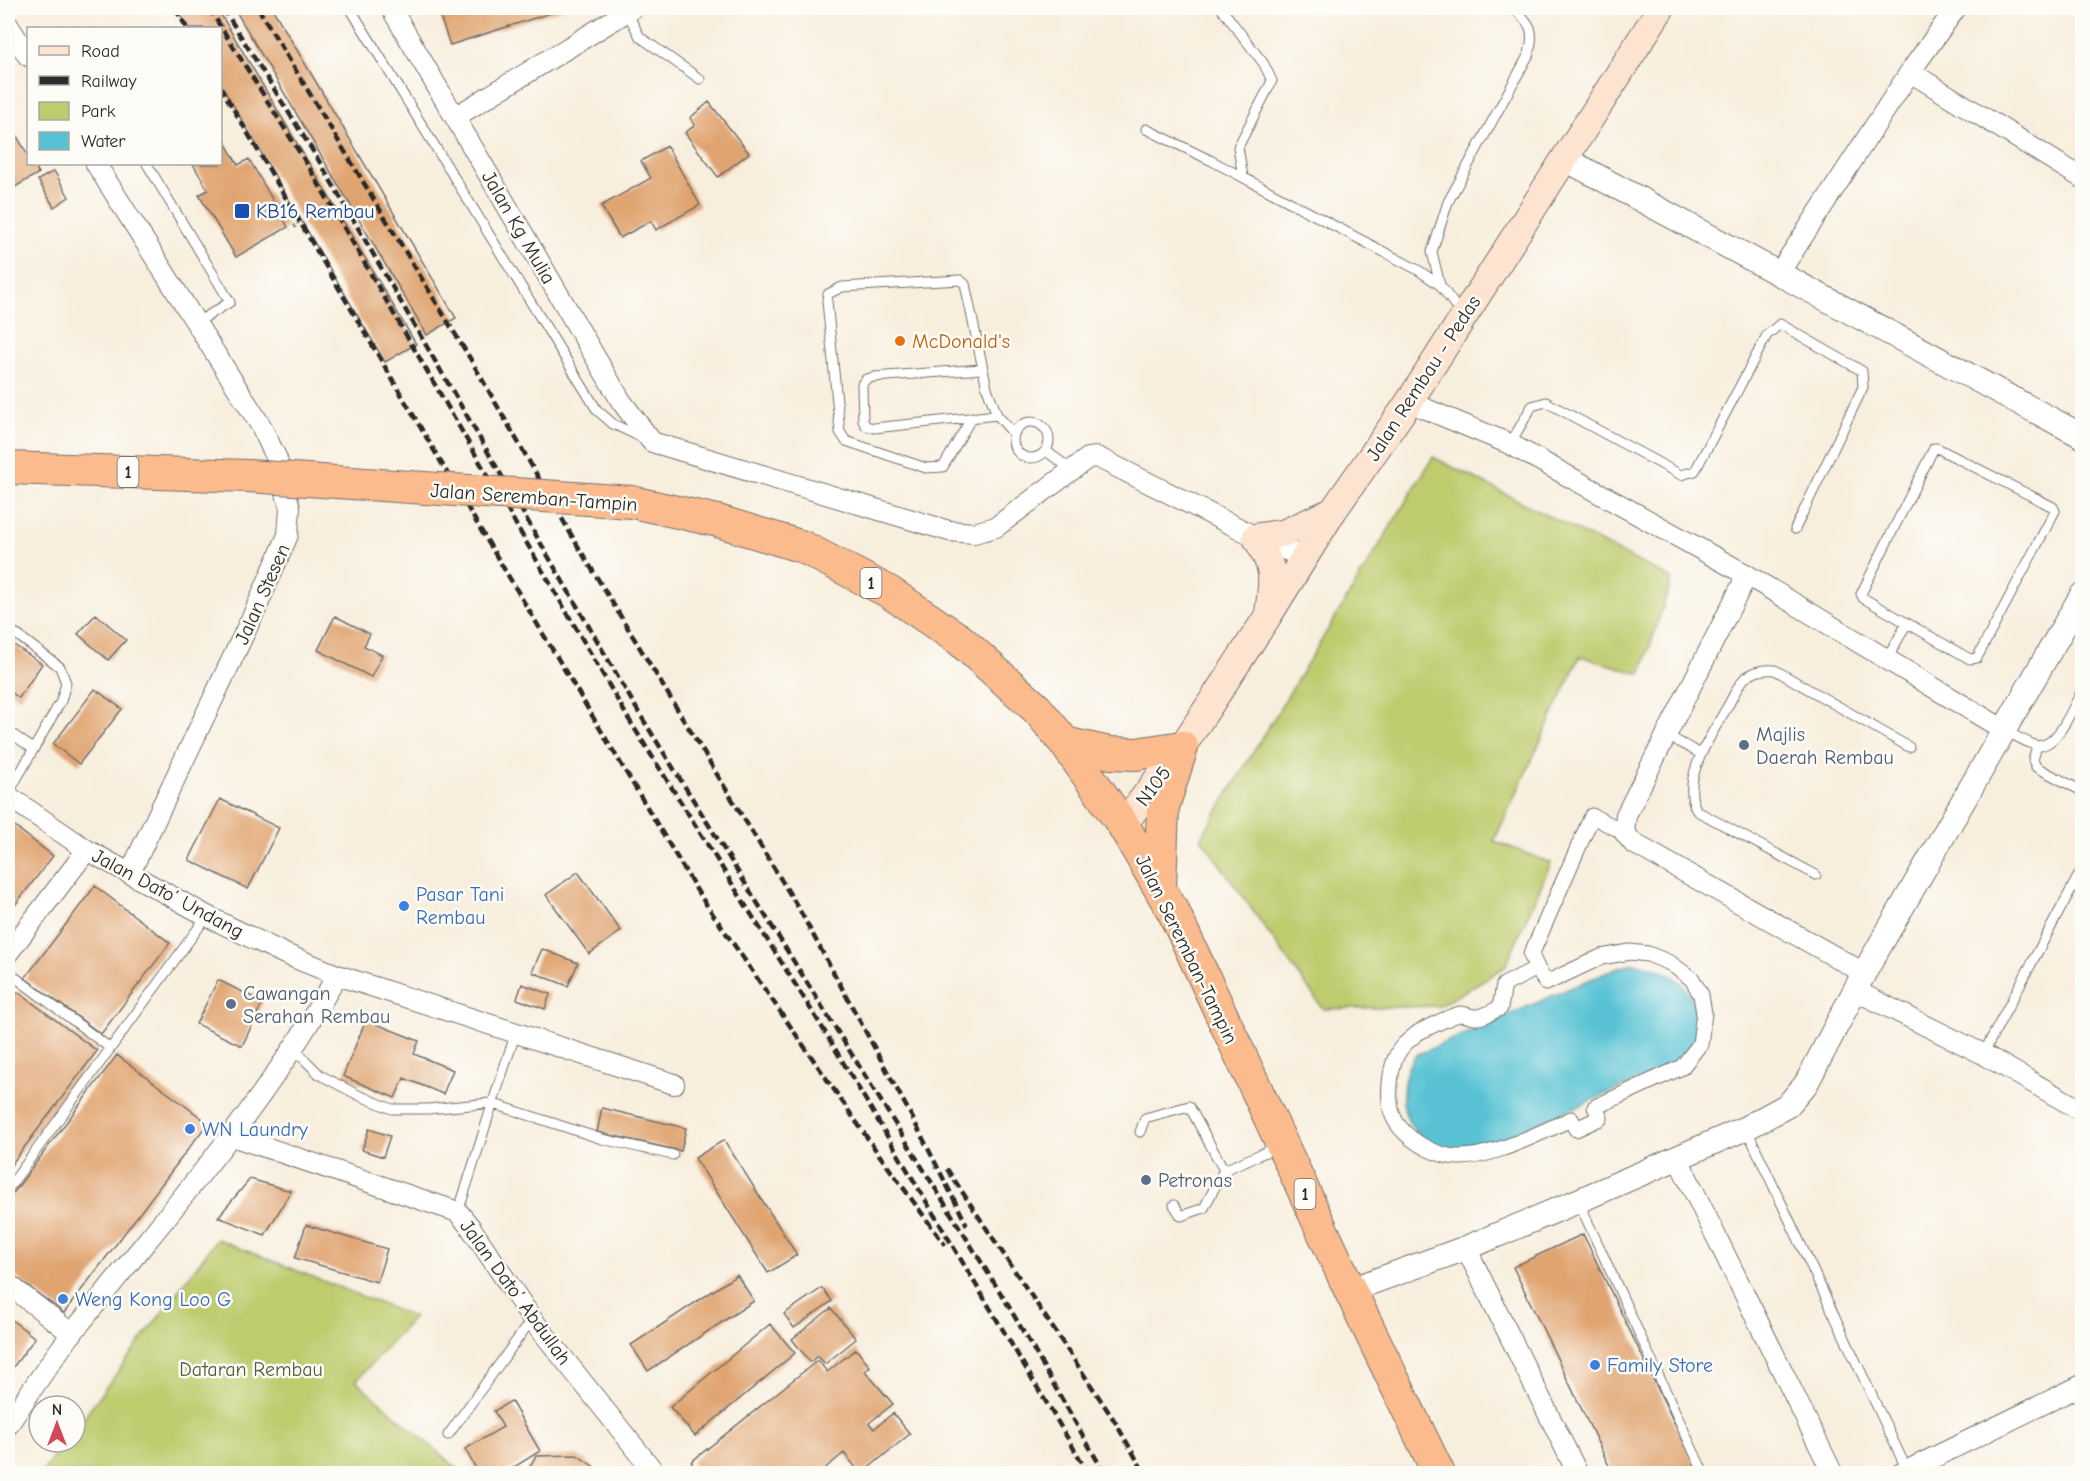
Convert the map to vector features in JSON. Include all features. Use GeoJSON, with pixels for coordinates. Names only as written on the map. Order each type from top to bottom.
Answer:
{"type":"FeatureCollection","features":[{"type":"Feature","properties":{"kind":"highway","name":"Jalan Seremban-Tampin"},"geometry":{"type":"LineString","coordinates":[[8,468],[248,476],[632,502],[718,521],[803,547],[889,592],[960,640],[1037,709],[1065,743],[1123,825],[1160,888],[1174,913],[1350,1290],[1439,1473]]}},
{"type":"Feature","properties":{"kind":"highway"},"geometry":{"type":"LineString","coordinates":[[1065,743],[1110,753],[1136,754],[1182,747],[1163,807],[1160,888]]}},
{"type":"Feature","properties":{"kind":"main road","name":"Jalan Rembau - Pedas"},"geometry":{"type":"LineString","coordinates":[[1182,747],[1268,616],[1333,511],[1409,402],[1661,8]]}},
{"type":"Feature","properties":{"kind":"main road"},"geometry":{"type":"LineString","coordinates":[[1268,616],[1273,580],[1270,562],[1256,537],[1284,533],[1333,511]]}},
{"type":"Feature","properties":{"kind":"main road","name":"N105"},"geometry":{"type":"LineString","coordinates":[[1123,825],[1182,747]]}},
{"type":"Feature","properties":{"kind":"street","name":"Jalan Kg Mulia"},"geometry":{"type":"LineString","coordinates":[[391,8],[621,401],[652,442]]}},
{"type":"Feature","properties":{"kind":"street"},"geometry":{"type":"LineString","coordinates":[[1779,273],[1910,72],[1956,8]]}},
{"type":"Feature","properties":{"kind":"street"},"geometry":{"type":"LineString","coordinates":[[455,117],[630,10]]}},
{"type":"Feature","properties":{"kind":"street"},"geometry":{"type":"LineString","coordinates":[[8,25],[27,54]]}},
{"type":"Feature","properties":{"kind":"street"},"geometry":{"type":"LineString","coordinates":[[1910,72],[2082,178]]}},
{"type":"Feature","properties":{"kind":"street"},"geometry":{"type":"LineString","coordinates":[[1565,159],[2082,436]]}},
{"type":"Feature","properties":{"kind":"street","name":"Jalan Stesen"},"geometry":{"type":"LineString","coordinates":[[97,165],[261,426],[277,459],[290,508],[288,535],[254,614],[130,873]]}},
{"type":"Feature","properties":{"kind":"street"},"geometry":{"type":"LineString","coordinates":[[1409,402],[1510,444],[1747,575],[2004,730]]}},
{"type":"Feature","properties":{"kind":"street"},"geometry":{"type":"LineString","coordinates":[[652,442],[949,531],[974,533],[996,527],[1089,458],[1104,460],[1256,537],[1305,558]]}},
{"type":"Feature","properties":{"kind":"street"},"geometry":{"type":"LineString","coordinates":[[1624,832],[1626,815],[1747,575]]}},
{"type":"Feature","properties":{"kind":"street"},"geometry":{"type":"LineString","coordinates":[[1350,1290],[1466,1248],[1746,1128],[1788,1105],[1806,1084],[1859,981],[2082,595]]}},
{"type":"Feature","properties":{"kind":"street","name":"Jalan Dato’ Undang"},"geometry":{"type":"LineString","coordinates":[[8,795],[87,850],[207,916],[285,954],[337,975],[674,1084]]}},
{"type":"Feature","properties":{"kind":"street"},"geometry":{"type":"LineString","coordinates":[[1537,968],[1504,985],[1500,1008],[1477,1018],[1461,1014],[1419,1033],[1401,1048],[1393,1066],[1389,1091],[1391,1110],[1396,1122],[1427,1149],[1451,1156],[1480,1155],[1571,1119],[1576,1130],[1600,1118],[1595,1107],[1682,1067],[1700,1044],[1704,1013],[1701,995],[1692,979],[1671,963],[1648,954],[1630,952],[1601,957],[1546,983],[1537,968],[1531,955],[1592,816],[1624,832],[1633,843],[1859,981],[2082,1111]]}},
{"type":"Feature","properties":{"kind":"street"},"geometry":{"type":"LineString","coordinates":[[8,953],[87,850]]}},
{"type":"Feature","properties":{"kind":"street"},"geometry":{"type":"LineString","coordinates":[[8,1425],[72,1334],[232,1136],[313,1018],[337,975]]}},
{"type":"Feature","properties":{"kind":"street","name":"Jalan Dato’ Abdullah"},"geometry":{"type":"LineString","coordinates":[[232,1136],[458,1212],[532,1319],[656,1473]]}},
{"type":"Feature","properties":{"kind":"street"},"geometry":{"type":"LineString","coordinates":[[1677,1158],[1833,1473]]}},
{"type":"Feature","properties":{"kind":"street"},"geometry":{"type":"LineString","coordinates":[[1466,1248],[1578,1473]]}},
{"type":"Feature","properties":{"kind":"street"},"geometry":{"type":"LineString","coordinates":[[8,1284],[72,1334]]}},
{"type":"Feature","properties":{"kind":"street"},"geometry":{"type":"LineString","coordinates":[[1903,1472],[2082,1385]]}},
{"type":"Feature","properties":{"kind":"lane"},"geometry":{"type":"LineString","coordinates":[[350,8],[597,410],[613,424],[652,442]]}},
{"type":"Feature","properties":{"kind":"lane"},"geometry":{"type":"LineString","coordinates":[[1221,8],[1264,64],[1272,81],[1238,147],[1243,177]]}},
{"type":"Feature","properties":{"kind":"lane"},"geometry":{"type":"LineString","coordinates":[[1440,285],[1432,252],[1448,202],[1529,54],[1534,36],[1526,19],[1513,8]]}},
{"type":"Feature","properties":{"kind":"lane"},"geometry":{"type":"LineString","coordinates":[[630,10],[640,37],[700,79]]}},
{"type":"Feature","properties":{"kind":"lane"},"geometry":{"type":"LineString","coordinates":[[1146,129],[1243,177],[1418,270],[1440,285],[1464,317]]}},
{"type":"Feature","properties":{"kind":"lane"},"geometry":{"type":"LineString","coordinates":[[148,165],[230,302],[196,323]]}},
{"type":"Feature","properties":{"kind":"lane"},"geometry":{"type":"LineString","coordinates":[[972,417],[943,467],[935,469],[846,441],[840,432],[828,294],[842,287],[960,280],[965,284],[969,296],[982,369],[997,415],[1013,433],[1015,449],[1019,455],[1034,459],[1046,451],[1050,438],[1043,426],[1029,422],[1022,424],[1013,433]]}},
{"type":"Feature","properties":{"kind":"lane"},"geometry":{"type":"LineString","coordinates":[[1510,444],[1532,406],[1546,402],[1681,475],[1695,471],[1767,335],[1780,324],[1862,371],[1863,379],[1863,387],[1795,529]]}},
{"type":"Feature","properties":{"kind":"lane"},"geometry":{"type":"LineString","coordinates":[[982,369],[866,379],[862,384],[863,421],[866,426],[874,428],[997,415]]}},
{"type":"Feature","properties":{"kind":"lane"},"geometry":{"type":"LineString","coordinates":[[1934,448],[2053,507],[2054,517],[1977,658],[1970,659],[1907,623],[1863,598],[1861,594],[1934,448]]}},
{"type":"Feature","properties":{"kind":"lane"},"geometry":{"type":"LineString","coordinates":[[1046,451],[1072,470]]}},
{"type":"Feature","properties":{"kind":"lane"},"geometry":{"type":"LineString","coordinates":[[1887,660],[1907,623]]}},
{"type":"Feature","properties":{"kind":"lane"},"geometry":{"type":"LineString","coordinates":[[8,628],[60,666],[66,682],[61,701],[8,795]]}},
{"type":"Feature","properties":{"kind":"lane"},"geometry":{"type":"LineString","coordinates":[[1816,875],[1697,811],[1691,802],[1694,776],[1701,754],[1743,679],[1766,669],[1776,669],[1909,747]]}},
{"type":"Feature","properties":{"kind":"lane"},"geometry":{"type":"LineString","coordinates":[[2004,730],[2037,746],[2049,744],[2059,732],[2082,690]]}},
{"type":"Feature","properties":{"kind":"lane"},"geometry":{"type":"LineString","coordinates":[[8,731],[33,749]]}},
{"type":"Feature","properties":{"kind":"lane"},"geometry":{"type":"LineString","coordinates":[[1666,735],[1701,754]]}},
{"type":"Feature","properties":{"kind":"lane"},"geometry":{"type":"LineString","coordinates":[[2037,746],[2033,760],[2036,766],[2082,791]]}},
{"type":"Feature","properties":{"kind":"lane"},"geometry":{"type":"LineString","coordinates":[[1983,1054],[2082,869]]}},
{"type":"Feature","properties":{"kind":"lane"},"geometry":{"type":"LineString","coordinates":[[8,1189],[207,916]]}},
{"type":"Feature","properties":{"kind":"lane"},"geometry":{"type":"LineString","coordinates":[[8,972],[110,1048]]}},
{"type":"Feature","properties":{"kind":"lane"},"geometry":{"type":"LineString","coordinates":[[458,1212],[480,1146],[491,1103],[516,1033]]}},
{"type":"Feature","properties":{"kind":"lane"},"geometry":{"type":"LineString","coordinates":[[293,1048],[320,1076],[392,1109],[428,1109],[491,1103],[602,1139],[673,1155]]}},
{"type":"Feature","properties":{"kind":"lane"},"geometry":{"type":"LineString","coordinates":[[1140,1132],[1145,1118],[1189,1106],[1224,1170]]}},
{"type":"Feature","properties":{"kind":"lane"},"geometry":{"type":"LineString","coordinates":[[1746,1128],[1903,1472]]}},
{"type":"Feature","properties":{"kind":"lane"},"geometry":{"type":"LineString","coordinates":[[1174,1205],[1181,1216],[1204,1208],[1224,1170],[1282,1145]]}},
{"type":"Feature","properties":{"kind":"lane"},"geometry":{"type":"LineString","coordinates":[[1578,1200],[1704,1473]]}},
{"type":"Feature","properties":{"kind":"lane"},"geometry":{"type":"LineString","coordinates":[[448,1435],[532,1319]]}},
{"type":"Feature","properties":{"kind":"path"},"geometry":{"type":"LineString","coordinates":[[280,207],[286,217],[292,213],[298,224],[290,229]]}},
{"type":"Feature","properties":{"kind":"green space"},"geometry":{"type":"Polygon","coordinates":[[[1433,457],[1672,579],[1641,674],[1580,656],[1494,841],[1551,863],[1505,967],[1440,1006],[1323,1009],[1201,838],[1433,457]]]}},
{"type":"Feature","properties":{"kind":"green space","name":"Dataran Rembau"},"geometry":{"type":"Polygon","coordinates":[[[217,1239],[414,1317],[356,1381],[462,1473],[41,1473],[56,1454],[87,1454],[87,1413],[217,1239]]]}},
{"type":"Feature","properties":{"kind":"water"},"geometry":{"type":"Polygon","coordinates":[[[1633,963],[1667,973],[1684,986],[1690,995],[1697,1019],[1695,1036],[1691,1049],[1677,1064],[1480,1148],[1468,1151],[1449,1152],[1438,1149],[1419,1136],[1412,1127],[1404,1106],[1403,1094],[1406,1073],[1416,1055],[1633,963]]]}},
{"type":"Feature","properties":{"kind":"building"},"geometry":{"type":"Polygon","coordinates":[[[176,8],[217,8],[416,344],[385,362],[222,86],[222,27],[187,27],[176,8]]]}},
{"type":"Feature","properties":{"kind":"building"},"geometry":{"type":"Polygon","coordinates":[[[234,8],[272,8],[456,318],[427,335],[234,8]]]}},
{"type":"Feature","properties":{"kind":"building"},"geometry":{"type":"Polygon","coordinates":[[[437,8],[566,8],[450,45],[437,8]]]}},
{"type":"Feature","properties":{"kind":"building"},"geometry":{"type":"Polygon","coordinates":[[[709,102],[749,153],[718,177],[685,133],[695,125],[690,118],[709,102]]]}},
{"type":"Feature","properties":{"kind":"building"},"geometry":{"type":"Polygon","coordinates":[[[8,120],[27,154],[27,165],[34,165],[39,173],[8,191],[8,120]]]}},
{"type":"Feature","properties":{"kind":"building"},"geometry":{"type":"Polygon","coordinates":[[[222,137],[238,165],[249,159],[288,227],[236,257],[199,195],[208,190],[194,165],[222,165],[222,137]]]}},
{"type":"Feature","properties":{"kind":"building"},"geometry":{"type":"Polygon","coordinates":[[[667,146],[700,205],[656,230],[651,221],[620,238],[601,206],[651,178],[641,161],[667,146]]]}},
{"type":"Feature","properties":{"kind":"building"},"geometry":{"type":"Polygon","coordinates":[[[54,171],[69,197],[54,207],[38,180],[54,171]]]}},
{"type":"Feature","properties":{"kind":"building"},"geometry":{"type":"Polygon","coordinates":[[[96,614],[126,640],[108,660],[78,634],[96,614]]]}},
{"type":"Feature","properties":{"kind":"building"},"geometry":{"type":"Polygon","coordinates":[[[335,616],[370,634],[364,646],[382,655],[371,677],[318,650],[335,616]]]}},
{"type":"Feature","properties":{"kind":"building"},"geometry":{"type":"Polygon","coordinates":[[[8,641],[42,664],[19,698],[8,690],[8,641]]]}},
{"type":"Feature","properties":{"kind":"building"},"geometry":{"type":"Polygon","coordinates":[[[95,689],[122,709],[79,764],[53,744],[95,689]]]}},
{"type":"Feature","properties":{"kind":"building"},"geometry":{"type":"Polygon","coordinates":[[[220,799],[279,828],[248,889],[189,860],[220,799]]]}},
{"type":"Feature","properties":{"kind":"building"},"geometry":{"type":"Polygon","coordinates":[[[8,821],[53,856],[8,914],[8,821]]]}},
{"type":"Feature","properties":{"kind":"building"},"geometry":{"type":"Polygon","coordinates":[[[578,872],[621,931],[589,954],[546,895],[578,872]]]}},
{"type":"Feature","properties":{"kind":"building"},"geometry":{"type":"Polygon","coordinates":[[[95,886],[170,943],[101,1034],[25,978],[95,886]]]}},
{"type":"Feature","properties":{"kind":"building"},"geometry":{"type":"Polygon","coordinates":[[[542,949],[578,963],[568,986],[532,972],[542,949]]]}},
{"type":"Feature","properties":{"kind":"building"},"geometry":{"type":"Polygon","coordinates":[[[218,980],[263,1002],[242,1046],[196,1024],[218,980]]]}},
{"type":"Feature","properties":{"kind":"building"},"geometry":{"type":"Polygon","coordinates":[[[522,984],[550,994],[545,1009],[517,999],[522,984]]]}},
{"type":"Feature","properties":{"kind":"building"},"geometry":{"type":"Polygon","coordinates":[[[18,992],[97,1051],[8,1169],[8,1006],[18,992]]]}},
{"type":"Feature","properties":{"kind":"building"},"geometry":{"type":"Polygon","coordinates":[[[366,1020],[419,1041],[414,1054],[453,1070],[443,1094],[404,1078],[395,1098],[343,1076],[366,1020]]]}},
{"type":"Feature","properties":{"kind":"building"},"geometry":{"type":"Polygon","coordinates":[[[117,1055],[208,1123],[64,1313],[8,1271],[8,1200],[117,1055]]]}},
{"type":"Feature","properties":{"kind":"building"},"geometry":{"type":"Polygon","coordinates":[[[602,1108],[686,1128],[681,1151],[597,1132],[602,1108]]]}},
{"type":"Feature","properties":{"kind":"building"},"geometry":{"type":"Polygon","coordinates":[[[369,1129],[390,1136],[383,1157],[362,1150],[369,1129]]]}},
{"type":"Feature","properties":{"kind":"building"},"geometry":{"type":"Polygon","coordinates":[[[724,1140],[797,1255],[768,1273],[695,1158],[724,1140]]]}},
{"type":"Feature","properties":{"kind":"building"},"geometry":{"type":"Polygon","coordinates":[[[250,1179],[291,1191],[265,1235],[218,1217],[250,1179]]]}},
{"type":"Feature","properties":{"kind":"building"},"geometry":{"type":"Polygon","coordinates":[[[306,1225],[387,1249],[377,1282],[295,1258],[306,1225]]]}},
{"type":"Feature","properties":{"kind":"building"},"geometry":{"type":"Polygon","coordinates":[[[1583,1234],[1699,1474],[1613,1474],[1513,1267],[1583,1234]]]}},
{"type":"Feature","properties":{"kind":"building"},"geometry":{"type":"Polygon","coordinates":[[[737,1275],[754,1301],[648,1371],[631,1345],[737,1275]]]}},
{"type":"Feature","properties":{"kind":"building"},"geometry":{"type":"Polygon","coordinates":[[[822,1288],[832,1301],[794,1328],[784,1314],[822,1288]]]}},
{"type":"Feature","properties":{"kind":"building"},"geometry":{"type":"Polygon","coordinates":[[[831,1308],[856,1339],[825,1364],[818,1356],[810,1362],[792,1339],[831,1308]]]}},
{"type":"Feature","properties":{"kind":"building"},"geometry":{"type":"Polygon","coordinates":[[[8,1317],[35,1338],[8,1374],[8,1317]]]}},
{"type":"Feature","properties":{"kind":"building"},"geometry":{"type":"Polygon","coordinates":[[[770,1324],[795,1353],[695,1436],[670,1407],[770,1324]]]}},
{"type":"Feature","properties":{"kind":"building"},"geometry":{"type":"Polygon","coordinates":[[[856,1349],[870,1367],[865,1371],[893,1404],[869,1423],[874,1429],[893,1413],[910,1434],[861,1474],[844,1453],[818,1474],[726,1474],[724,1472],[722,1474],[700,1474],[691,1462],[818,1360],[827,1372],[856,1349]]]}},
{"type":"Feature","properties":{"kind":"building"},"geometry":{"type":"Polygon","coordinates":[[[511,1401],[540,1451],[503,1474],[479,1474],[465,1449],[503,1427],[494,1411],[511,1401]]]}},
{"type":"Feature","properties":{"kind":"building"},"geometry":{"type":"Polygon","coordinates":[[[577,1455],[596,1468],[590,1474],[525,1474],[536,1456],[577,1455]]]}},
{"type":"Feature","properties":{"kind":"railway"},"geometry":{"type":"LineString","coordinates":[[175,8],[186,27]]}},
{"type":"Feature","properties":{"kind":"railway"},"geometry":{"type":"LineString","coordinates":[[209,8],[221,27]]}},
{"type":"Feature","properties":{"kind":"railway"},"geometry":{"type":"LineString","coordinates":[[223,8],[321,164],[639,713],[1008,1305],[1105,1474]]}},
{"type":"Feature","properties":{"kind":"railway"},"geometry":{"type":"LineString","coordinates":[[258,8],[471,360],[576,543],[799,909],[912,1117],[967,1225]]}},
{"type":"Feature","properties":{"kind":"railway"},"geometry":{"type":"LineString","coordinates":[[222,29],[310,169],[628,718],[822,1027],[1089,1474]]}},
{"type":"Feature","properties":{"kind":"railway"},"geometry":{"type":"LineString","coordinates":[[222,89],[482,532],[699,894],[875,1149],[945,1245]]}},
{"type":"Feature","properties":{"kind":"railway"},"geometry":{"type":"LineString","coordinates":[[947,1169],[1114,1420],[1145,1474]]}},
{"type":"Feature","properties":{"kind":"place","name":"KB16 Rembau"},"geometry":{"type":"Point","coordinates":[242,211]}},
{"type":"Feature","properties":{"kind":"place","name":"McDonald's"},"geometry":{"type":"Point","coordinates":[900,341]}},
{"type":"Feature","properties":{"kind":"place","name":"Majlis Daerah Rembau"},"geometry":{"type":"Point","coordinates":[1744,745]}},
{"type":"Feature","properties":{"kind":"place","name":"Pasar Tani Rembau"},"geometry":{"type":"Point","coordinates":[404,906]}},
{"type":"Feature","properties":{"kind":"place","name":"Cawangan Serahan Rembau"},"geometry":{"type":"Point","coordinates":[231,1004]}},
{"type":"Feature","properties":{"kind":"place","name":"WN Laundry"},"geometry":{"type":"Point","coordinates":[190,1129]}},
{"type":"Feature","properties":{"kind":"place","name":"Petronas"},"geometry":{"type":"Point","coordinates":[1146,1180]}},
{"type":"Feature","properties":{"kind":"place","name":"Weng Kong Loo G"},"geometry":{"type":"Point","coordinates":[63,1299]}},
{"type":"Feature","properties":{"kind":"place","name":"Family Store"},"geometry":{"type":"Point","coordinates":[1595,1365]}}]}
